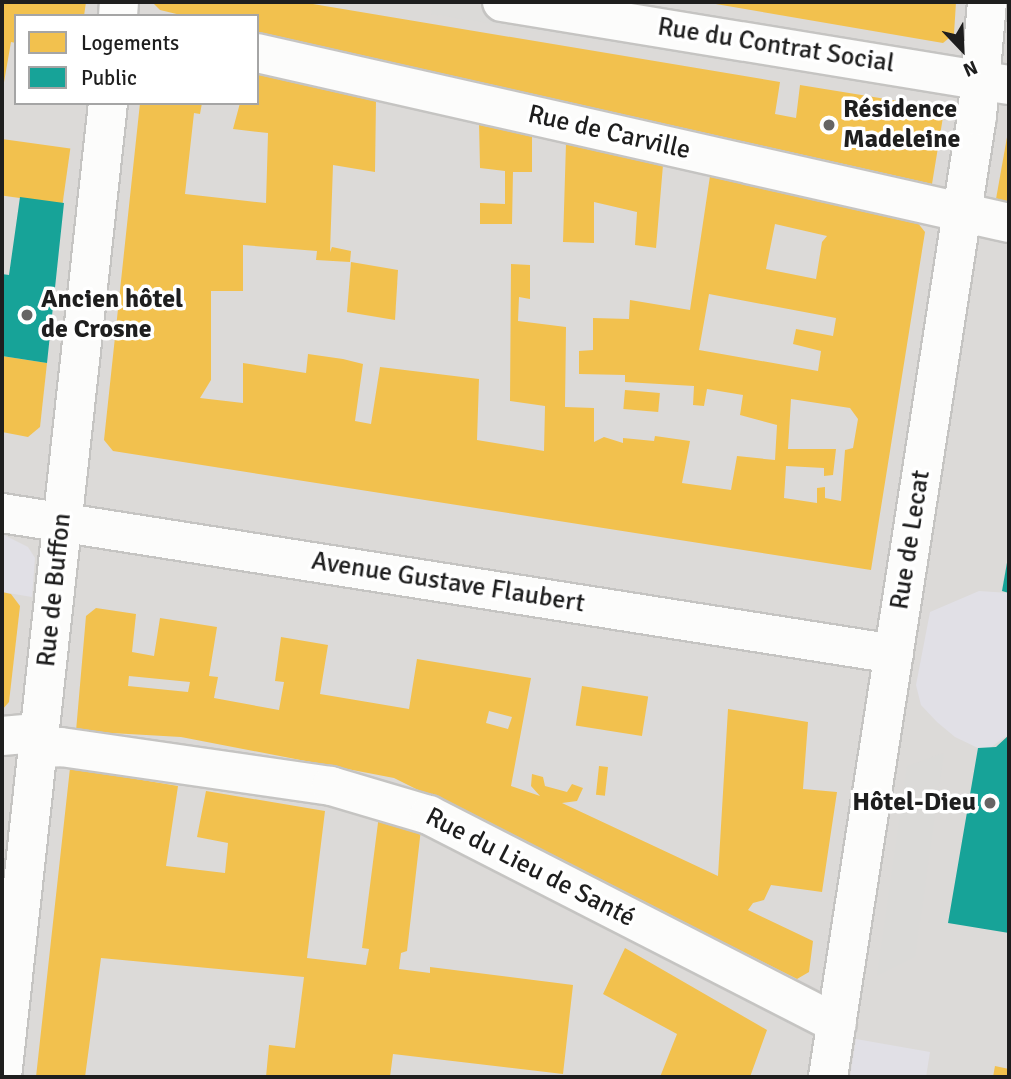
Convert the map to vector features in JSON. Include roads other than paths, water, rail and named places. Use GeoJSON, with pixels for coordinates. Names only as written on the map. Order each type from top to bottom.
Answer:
{"type":"FeatureCollection","features":[{"type":"Feature","properties":{"kind":"street","name":"Rue de Lecat"},"geometry":{"type":"LineString","coordinates":[[828,1077],[962,213],[996,83],[987,2]]}},
{"type":"Feature","properties":{"kind":"street","name":"Rue du Contrat Social"},"geometry":{"type":"LineString","coordinates":[[523,3],[996,83]]}},
{"type":"Feature","properties":{"kind":"street","name":"Rue de Carville"},"geometry":{"type":"LineString","coordinates":[[259,53],[1009,223]]}},
{"type":"Feature","properties":{"kind":"street","name":"Rue de Buffon"},"geometry":{"type":"LineString","coordinates":[[2,1077],[26,739],[64,522],[108,105]]}},
{"type":"Feature","properties":{"kind":"street","name":"Avenue Gustave Flaubert"},"geometry":{"type":"LineString","coordinates":[[2,513],[894,654]]}},
{"type":"Feature","properties":{"kind":"street","name":"Rue du Lieu de Santé"},"geometry":{"type":"LineString","coordinates":[[26,739],[61,747],[331,786],[429,815],[837,1024]]}},
{"type":"Feature","properties":{"kind":"place","name":"Résidence Madeleine"},"geometry":{"type":"Point","coordinates":[829,125]}},
{"type":"Feature","properties":{"kind":"place","name":"Ancien hôtel de Crosne"},"geometry":{"type":"Point","coordinates":[27,315]}},
{"type":"Feature","properties":{"kind":"place","name":"Hôtel-Dieu"},"geometry":{"type":"Point","coordinates":[990,803]}}]}
